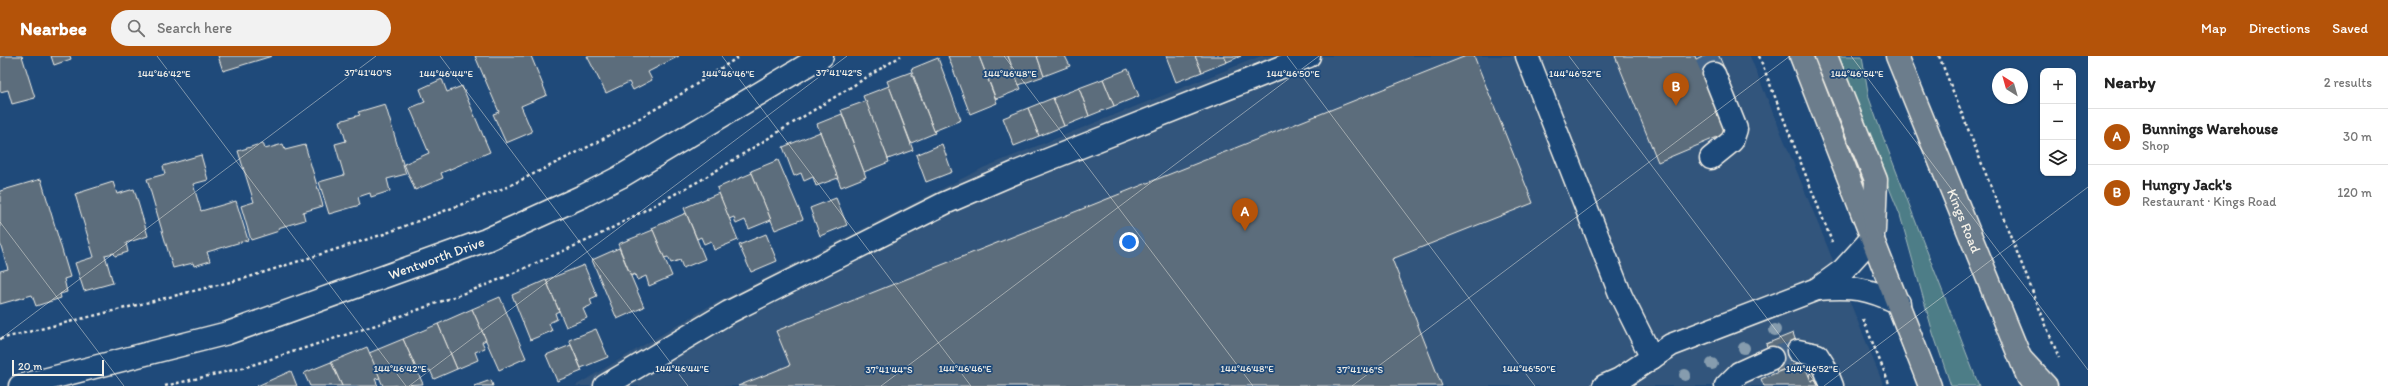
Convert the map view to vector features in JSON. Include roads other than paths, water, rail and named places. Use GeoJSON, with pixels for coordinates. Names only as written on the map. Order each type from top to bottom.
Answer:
{"type":"FeatureCollection","features":[{"type":"Feature","properties":{"kind":"main road"},"geometry":{"type":"LineString","coordinates":[[1801,56],[1874,237],[1930,386]]}},
{"type":"Feature","properties":{"kind":"main road"},"geometry":{"type":"LineString","coordinates":[[1826,56],[1876,180],[1874,237]]}},
{"type":"Feature","properties":{"kind":"main road","name":"Kings Road"},"geometry":{"type":"LineString","coordinates":[[1897,56],[2032,386]]}},
{"type":"Feature","properties":{"kind":"main road"},"geometry":{"type":"LineString","coordinates":[[2022,360],[2046,386]]}},
{"type":"Feature","properties":{"kind":"street","name":"Wentworth Drive"},"geometry":{"type":"LineString","coordinates":[[20,386],[228,333],[486,240],[583,196],[620,177],[798,62],[822,56]]}},
{"type":"Feature","properties":{"kind":"street"},"geometry":{"type":"LineString","coordinates":[[605,386],[729,312],[945,203],[1017,172],[1309,56]]}},
{"type":"Feature","properties":{"kind":"street"},"geometry":{"type":"LineString","coordinates":[[1527,56],[1621,296],[1652,358]]}},
{"type":"Feature","properties":{"kind":"street"},"geometry":{"type":"LineString","coordinates":[[1711,158],[1732,141],[1736,129],[1714,74]]}},
{"type":"Feature","properties":{"kind":"street"},"geometry":{"type":"LineString","coordinates":[[1604,386],[1671,345],[1847,278],[1874,237]]}},
{"type":"Feature","properties":{"kind":"street"},"geometry":{"type":"LineString","coordinates":[[1847,278],[1871,291],[1899,303]]}},
{"type":"Feature","properties":{"kind":"street"},"geometry":{"type":"LineString","coordinates":[[1798,351],[1817,355],[1824,366],[1832,386]]}},
{"type":"Feature","properties":{"kind":"street"},"geometry":{"type":"LineString","coordinates":[[1726,386],[1739,373],[1772,358]]}},
{"type":"Feature","properties":{"kind":"tunnel"},"geometry":{"type":"LineString","coordinates":[[1706,56],[1714,74]]}},
{"type":"Feature","properties":{"kind":"tunnel"},"geometry":{"type":"LineString","coordinates":[[1772,358],[1798,351]]}},
{"type":"Feature","properties":{"kind":"place","name":"Hungry Jack's"},"geometry":{"type":"Point","coordinates":[1676,106]}},
{"type":"Feature","properties":{"kind":"place","name":"Bunnings Warehouse"},"geometry":{"type":"Point","coordinates":[1245,231]}}]}
